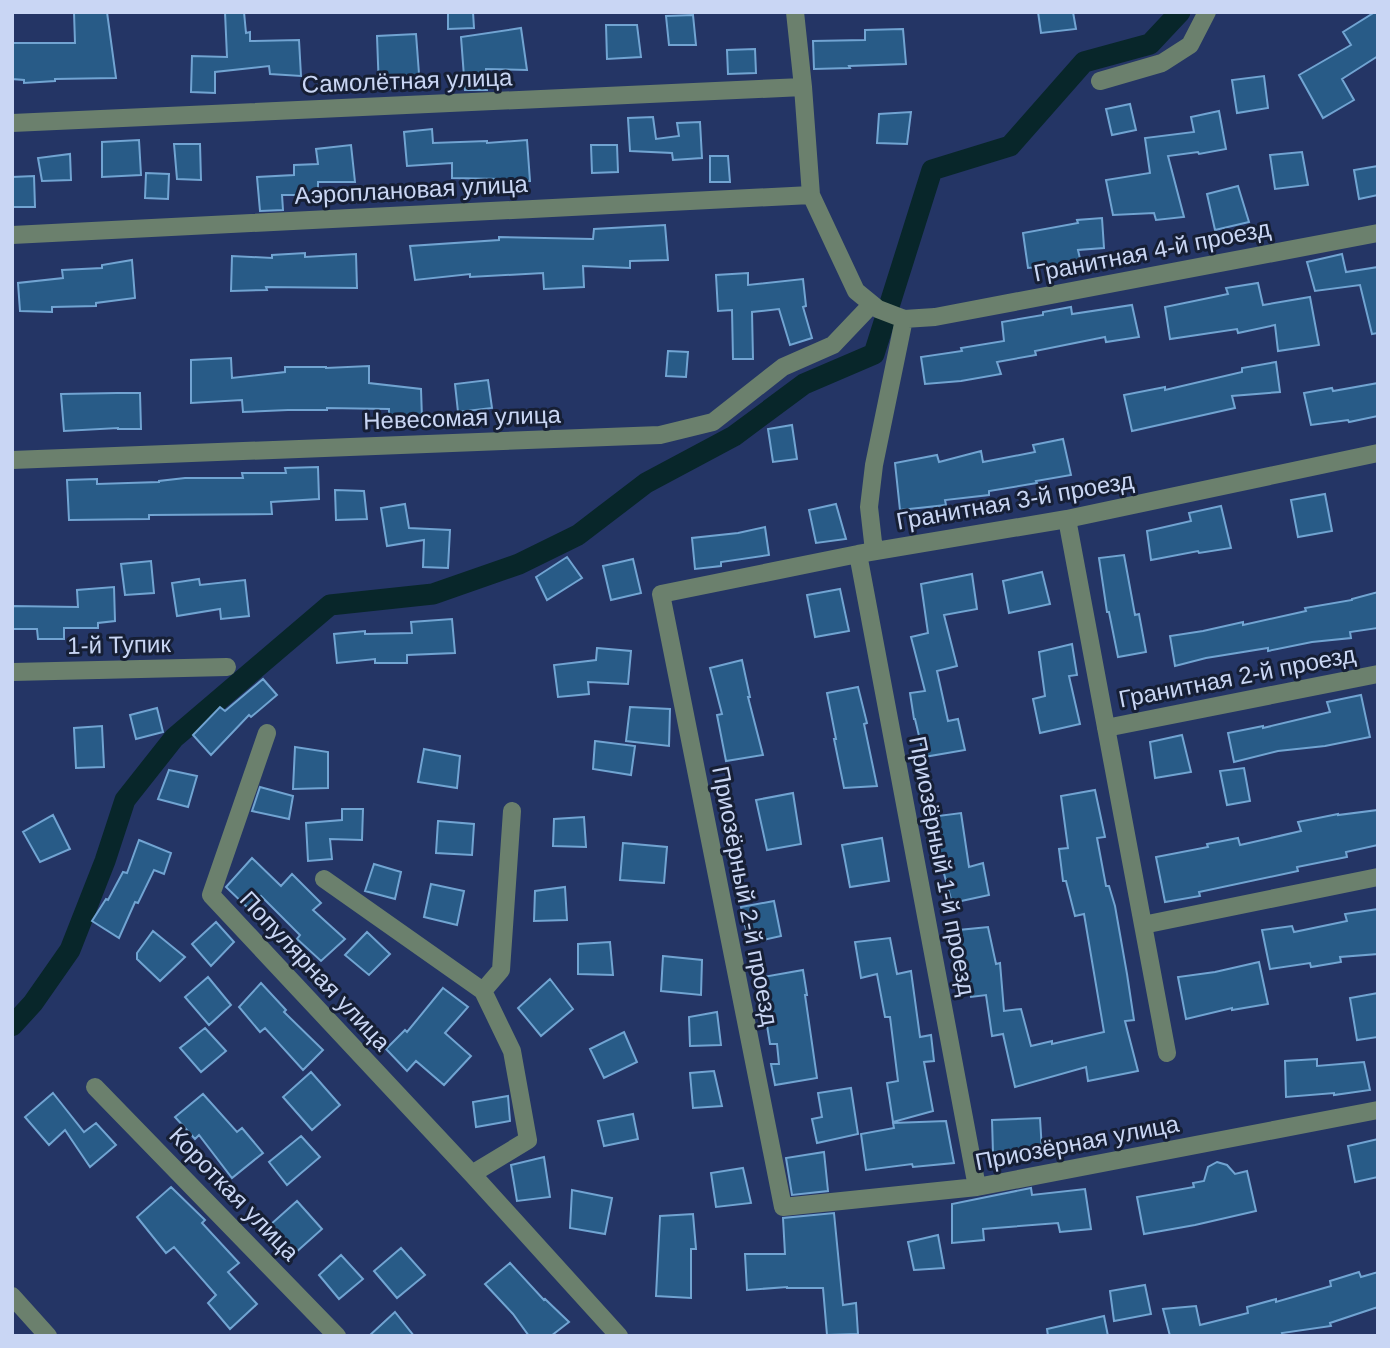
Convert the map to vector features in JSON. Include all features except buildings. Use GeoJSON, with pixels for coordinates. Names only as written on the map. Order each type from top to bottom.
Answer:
{"type":"FeatureCollection","features":[{"type":"Feature","properties":{"kind":"street"},"geometry":{"type":"LineString","coordinates":[[795,12],[811,195],[856,291],[875,306],[903,318]]}},
{"type":"Feature","properties":{"kind":"street"},"geometry":{"type":"LineString","coordinates":[[1100,81],[1162,63],[1190,45],[1207,12]]}},
{"type":"Feature","properties":{"kind":"street","name":"Самолётная улица"},"geometry":{"type":"LineString","coordinates":[[12,123],[803,87]]}},
{"type":"Feature","properties":{"kind":"street","name":"Аэроплановая улица"},"geometry":{"type":"LineString","coordinates":[[12,235],[811,195]]}},
{"type":"Feature","properties":{"kind":"street","name":"Гранитная 4-й проезд"},"geometry":{"type":"LineString","coordinates":[[903,318],[935,317],[1378,233]]}},
{"type":"Feature","properties":{"kind":"street","name":"Невесомая улица"},"geometry":{"type":"LineString","coordinates":[[12,460],[660,435],[713,422],[783,367],[833,345],[875,306]]}},
{"type":"Feature","properties":{"kind":"street","name":"Приозёрный 1-й проезд"},"geometry":{"type":"LineString","coordinates":[[903,318],[873,476],[866,552],[977,1187]]}},
{"type":"Feature","properties":{"kind":"street","name":"Гранитная 3-й проезд"},"geometry":{"type":"LineString","coordinates":[[661,594],[866,552],[1067,519],[1378,453]]}},
{"type":"Feature","properties":{"kind":"street"},"geometry":{"type":"LineString","coordinates":[[1067,519],[1167,1053]]}},
{"type":"Feature","properties":{"kind":"street","name":"Приозёрный 2-й проезд"},"geometry":{"type":"LineString","coordinates":[[661,594],[783,1207]]}},
{"type":"Feature","properties":{"kind":"street","name":"1-й Тупик"},"geometry":{"type":"LineString","coordinates":[[12,672],[226,667]]}},
{"type":"Feature","properties":{"kind":"street","name":"Гранитная 2-й проезд"},"geometry":{"type":"LineString","coordinates":[[1106,728],[1378,674]]}},
{"type":"Feature","properties":{"kind":"street","name":"Популярная улица"},"geometry":{"type":"LineString","coordinates":[[267,733],[211,895],[472,1174],[619,1336]]}},
{"type":"Feature","properties":{"kind":"street"},"geometry":{"type":"LineString","coordinates":[[483,991],[501,970],[512,811]]}},
{"type":"Feature","properties":{"kind":"street"},"geometry":{"type":"LineString","coordinates":[[1143,925],[1378,877]]}},
{"type":"Feature","properties":{"kind":"street"},"geometry":{"type":"LineString","coordinates":[[324,879],[483,991],[512,1051],[528,1140],[472,1174]]}},
{"type":"Feature","properties":{"kind":"street","name":"Короткая улица"},"geometry":{"type":"LineString","coordinates":[[95,1087],[337,1336]]}},
{"type":"Feature","properties":{"kind":"street","name":"Приозёрная улица"},"geometry":{"type":"LineString","coordinates":[[783,1207],[977,1187],[1378,1110]]}},
{"type":"Feature","properties":{"kind":"street"},"geometry":{"type":"LineString","coordinates":[[12,1296],[48,1336]]}},
{"type":"Feature","properties":{"kind":"waterway"},"geometry":{"type":"LineString","coordinates":[[12,1026],[33,1003],[70,950],[105,861],[125,800],[174,738],[330,605],[433,594],[519,564],[578,535],[646,483],[734,436],[804,384],[874,354],[932,170],[1010,146],[1084,62],[1150,44],[1180,12]]}}]}
